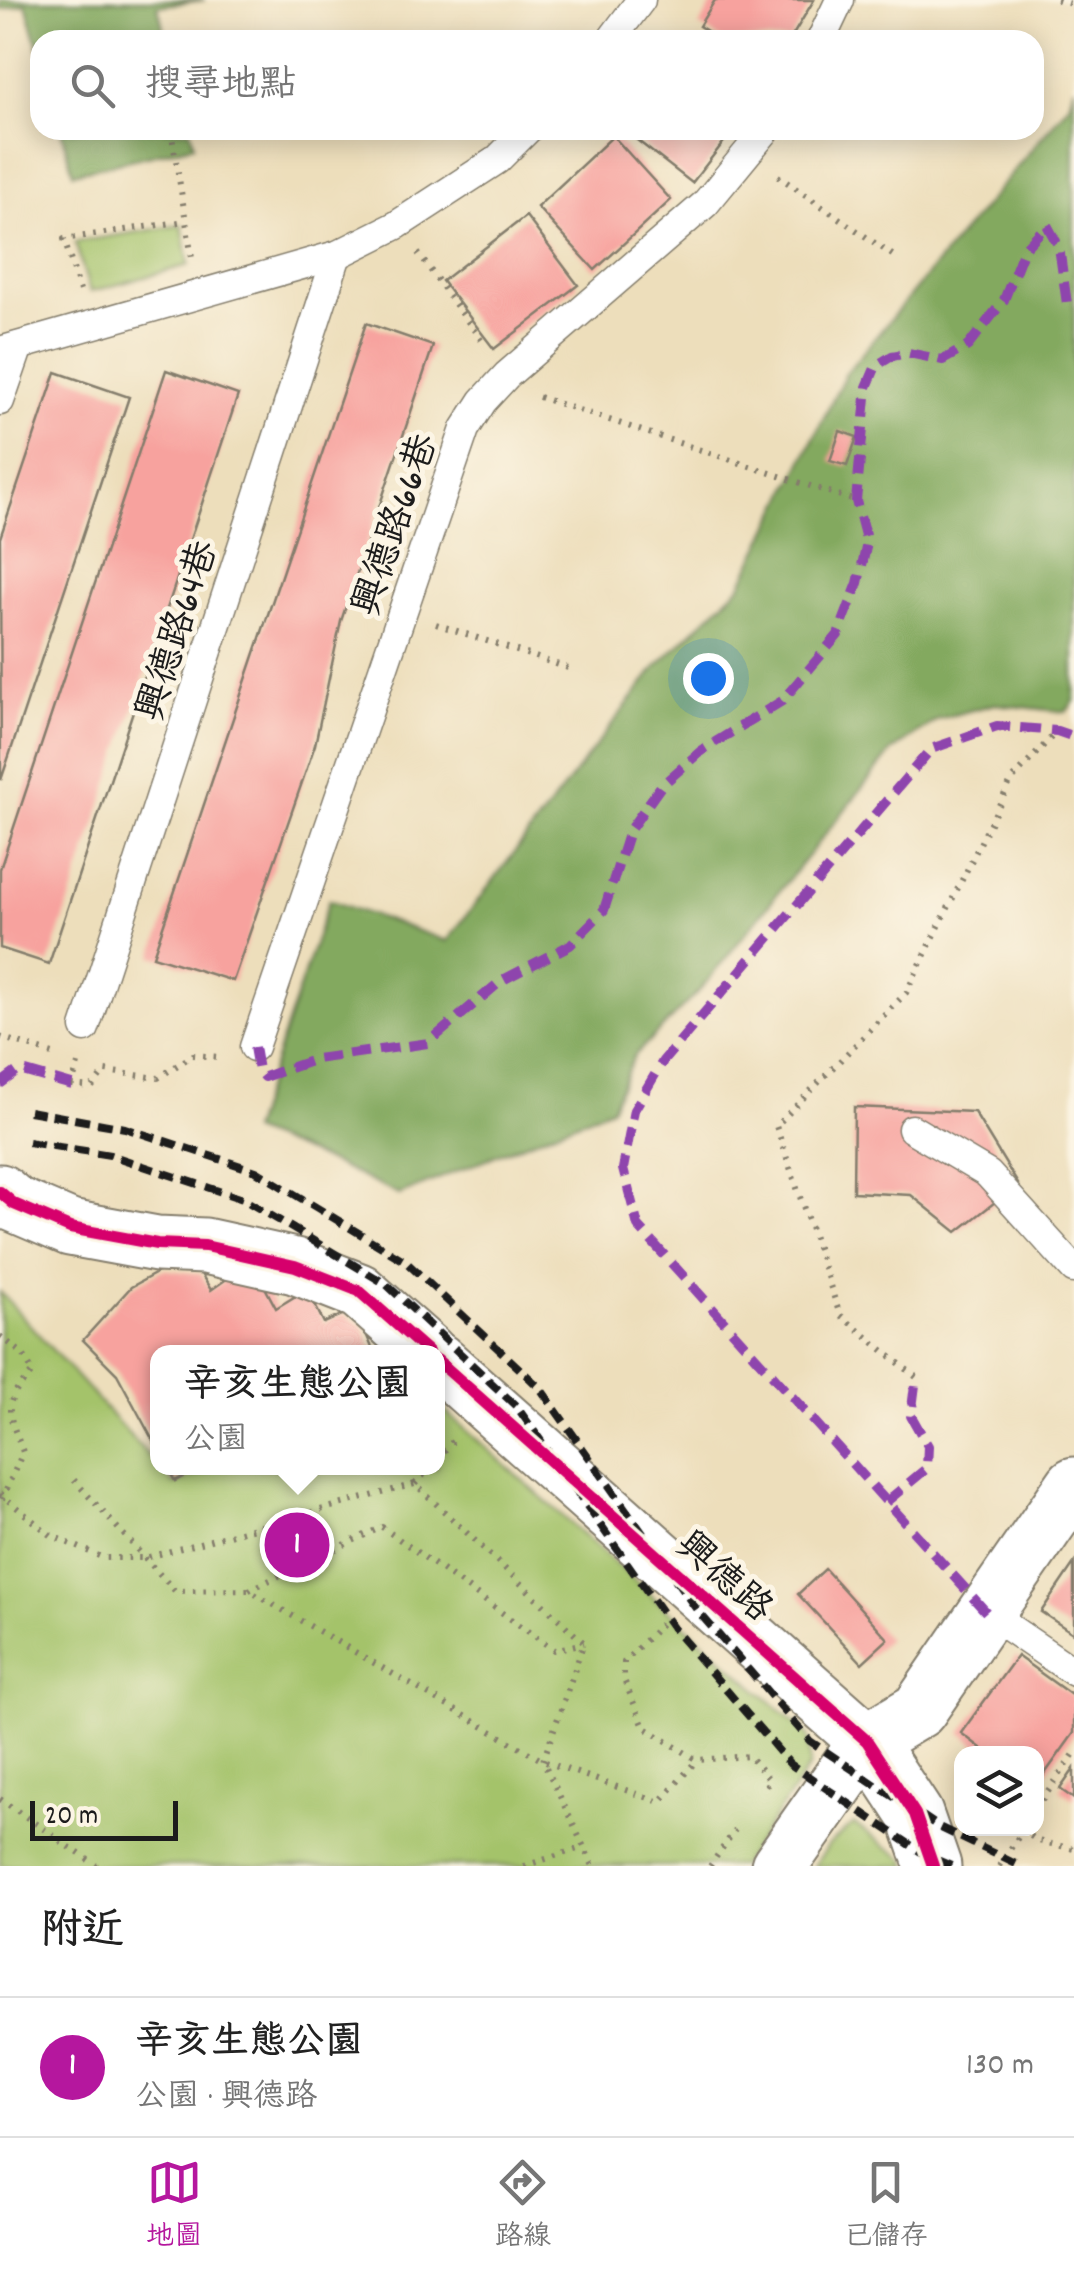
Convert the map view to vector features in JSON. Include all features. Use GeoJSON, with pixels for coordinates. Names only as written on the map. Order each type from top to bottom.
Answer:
{"type":"FeatureCollection","features":[{"type":"Feature","properties":{"kind":"street"},"geometry":{"type":"LineString","coordinates":[[0,1192],[14,1204],[70,1228],[157,1244],[205,1246],[295,1266],[360,1291],[420,1345]]}},
{"type":"Feature","properties":{"kind":"street","name":"興德路"},"geometry":{"type":"LineString","coordinates":[[445,1367],[867,1741],[914,1814],[934,1866]]}},
{"type":"Feature","properties":{"kind":"street"},"geometry":{"type":"LineString","coordinates":[[779,1866],[867,1741],[918,1710],[1074,1485]]}},
{"type":"Feature","properties":{"kind":"lane"},"geometry":{"type":"LineString","coordinates":[[619,30],[641,0]]}},
{"type":"Feature","properties":{"kind":"lane"},"geometry":{"type":"LineString","coordinates":[[826,30],[840,0]]}},
{"type":"Feature","properties":{"kind":"lane"},"geometry":{"type":"LineString","coordinates":[[0,401],[10,348],[337,255],[397,225],[498,160],[517,140]]}},
{"type":"Feature","properties":{"kind":"lane","name":"興德路66巷"},"geometry":{"type":"LineString","coordinates":[[254,1046],[465,429],[506,375],[704,204],[759,140]]}},
{"type":"Feature","properties":{"kind":"lane","name":"興德路64巷"},"geometry":{"type":"LineString","coordinates":[[85,1028],[337,255]]}},
{"type":"Feature","properties":{"kind":"lane"},"geometry":{"type":"LineString","coordinates":[[912,1128],[988,1174],[1074,1269]]}},
{"type":"Feature","properties":{"kind":"lane"},"geometry":{"type":"LineString","coordinates":[[986,1612],[1074,1672]]}},
{"type":"Feature","properties":{"kind":"path"},"geometry":{"type":"LineString","coordinates":[[1057,0],[1074,5]]}},
{"type":"Feature","properties":{"kind":"path"},"geometry":{"type":"LineString","coordinates":[[173,140],[198,294]]}},
{"type":"Feature","properties":{"kind":"path"},"geometry":{"type":"LineString","coordinates":[[748,155],[898,259]]}},
{"type":"Feature","properties":{"kind":"path"},"geometry":{"type":"LineString","coordinates":[[91,325],[64,239],[186,221]]}},
{"type":"Feature","properties":{"kind":"path"},"geometry":{"type":"LineString","coordinates":[[397,225],[506,375],[536,396],[856,501]]}},
{"type":"Feature","properties":{"kind":"path"},"geometry":{"type":"LineString","coordinates":[[402,612],[574,670]]}},
{"type":"Feature","properties":{"kind":"path"},"geometry":{"type":"LineString","coordinates":[[916,1377],[840,1315],[776,1126],[906,993],[1011,781],[1057,731]]}},
{"type":"Feature","properties":{"kind":"path"},"geometry":{"type":"LineString","coordinates":[[0,1037],[79,1062]]}},
{"type":"Feature","properties":{"kind":"path"},"geometry":{"type":"LineString","coordinates":[[72,1086],[92,1087],[105,1071],[158,1078],[193,1054],[218,1058],[243,1054],[254,1046]]}},
{"type":"Feature","properties":{"kind":"path"},"geometry":{"type":"LineString","coordinates":[[0,1336],[23,1354],[33,1372],[12,1392],[7,1408],[23,1452],[1,1496],[52,1536],[104,1558],[145,1558],[415,1484],[423,1475]]}},
{"type":"Feature","properties":{"kind":"path"},"geometry":{"type":"LineString","coordinates":[[74,1480],[176,1591],[248,1590],[382,1527],[554,1650],[584,1643]]}},
{"type":"Feature","properties":{"kind":"path"},"geometry":{"type":"LineString","coordinates":[[415,1484],[584,1643]]}},
{"type":"Feature","properties":{"kind":"path"},"geometry":{"type":"LineString","coordinates":[[696,1588],[624,1662],[624,1680],[644,1728],[696,1760],[749,1756],[770,1780]]}},
{"type":"Feature","properties":{"kind":"path"},"geometry":{"type":"LineString","coordinates":[[248,1590],[543,1762],[660,1802],[696,1760]]}},
{"type":"Feature","properties":{"kind":"path"},"geometry":{"type":"LineString","coordinates":[[584,1643],[543,1762],[592,1866]]}},
{"type":"Feature","properties":{"kind":"path"},"geometry":{"type":"LineString","coordinates":[[1044,1798],[1074,1754]]}},
{"type":"Feature","properties":{"kind":"path"},"geometry":{"type":"LineString","coordinates":[[0,1800],[98,1866]]}},
{"type":"Feature","properties":{"kind":"path"},"geometry":{"type":"LineString","coordinates":[[998,1866],[1018,1836]]}},
{"type":"Feature","properties":{"kind":"path"},"geometry":{"type":"LineString","coordinates":[[1033,1836],[1074,1850]]}},
{"type":"Feature","properties":{"kind":"path"},"geometry":{"type":"LineString","coordinates":[[524,1866],[584,1848]]}},
{"type":"Feature","properties":{"kind":"green space"},"geometry":{"type":"Polygon","coordinates":[[[0,0],[205,0],[158,6],[164,30],[33,30],[26,4],[0,10],[0,0]]]}},
{"type":"Feature","properties":{"kind":"green space"},"geometry":{"type":"Polygon","coordinates":[[[1074,86],[1074,701],[1066,712],[995,704],[938,719],[892,751],[701,989],[634,1056],[611,1108],[399,1195],[251,1131],[329,900],[447,941],[656,667],[741,585],[846,373],[1039,140],[1044,140],[1044,134],[1069,104],[1074,86]]]}},
{"type":"Feature","properties":{"kind":"green space"},"geometry":{"type":"Polygon","coordinates":[[[64,140],[193,140],[194,145],[73,173],[64,140]]]}},
{"type":"Feature","properties":{"kind":"green space"},"geometry":{"type":"Polygon","coordinates":[[[182,225],[189,265],[90,292],[75,242],[182,225]]]}},
{"type":"Feature","properties":{"kind":"green space"},"geometry":{"type":"Polygon","coordinates":[[[0,1292],[150,1458],[150,1475],[166,1475],[174,1484],[198,1475],[445,1475],[445,1411],[808,1735],[810,1766],[741,1866],[0,1866],[0,1292]]]}},
{"type":"Feature","properties":{"kind":"green space"},"geometry":{"type":"Polygon","coordinates":[[[854,1824],[906,1860],[908,1866],[814,1866],[829,1844],[854,1824]]]}},
{"type":"Feature","properties":{"kind":"building"},"geometry":{"type":"Polygon","coordinates":[[[715,0],[814,0],[796,30],[706,30],[699,26],[715,0]]]}},
{"type":"Feature","properties":{"kind":"building"},"geometry":{"type":"Polygon","coordinates":[[[609,140],[617,140],[671,200],[595,270],[537,207],[609,140]]]}},
{"type":"Feature","properties":{"kind":"building"},"geometry":{"type":"Polygon","coordinates":[[[637,140],[725,140],[692,183],[637,140]]]}},
{"type":"Feature","properties":{"kind":"building"},"geometry":{"type":"Polygon","coordinates":[[[526,216],[578,285],[494,349],[442,281],[526,216]]]}},
{"type":"Feature","properties":{"kind":"building"},"geometry":{"type":"Polygon","coordinates":[[[366,323],[433,346],[341,621],[315,745],[233,981],[153,956],[366,323]]]}},
{"type":"Feature","properties":{"kind":"building"},"geometry":{"type":"Polygon","coordinates":[[[166,370],[238,395],[49,964],[0,948],[0,869],[166,370]]]}},
{"type":"Feature","properties":{"kind":"building"},"geometry":{"type":"Polygon","coordinates":[[[56,372],[129,397],[1,780],[0,538],[56,372]]]}},
{"type":"Feature","properties":{"kind":"building"},"geometry":{"type":"Polygon","coordinates":[[[840,431],[857,437],[847,466],[830,461],[840,431]]]}},
{"type":"Feature","properties":{"kind":"building"},"geometry":{"type":"Polygon","coordinates":[[[854,1107],[974,1112],[1018,1184],[957,1232],[911,1195],[853,1192],[854,1107]]]}},
{"type":"Feature","properties":{"kind":"building"},"geometry":{"type":"Polygon","coordinates":[[[164,1269],[201,1274],[211,1290],[228,1278],[261,1280],[276,1308],[307,1289],[324,1323],[344,1314],[362,1325],[371,1345],[150,1345],[150,1435],[117,1374],[83,1340],[131,1287],[164,1269]]]}},
{"type":"Feature","properties":{"kind":"building"},"geometry":{"type":"Polygon","coordinates":[[[1074,1563],[1074,1634],[1041,1612],[1074,1563]]]}},
{"type":"Feature","properties":{"kind":"building"},"geometry":{"type":"Polygon","coordinates":[[[825,1569],[888,1639],[862,1663],[798,1594],[825,1569]]]}},
{"type":"Feature","properties":{"kind":"building"},"geometry":{"type":"Polygon","coordinates":[[[1017,1656],[1074,1697],[1074,1733],[1044,1775],[1044,1746],[978,1746],[961,1733],[1017,1656]]]}},
{"type":"Feature","properties":{"kind":"building"},"geometry":{"type":"Polygon","coordinates":[[[1074,1769],[1074,1799],[1060,1789],[1074,1769]]]}},
{"type":"Feature","properties":{"kind":"railway"},"geometry":{"type":"LineString","coordinates":[[29,1111],[125,1128],[256,1171],[405,1261],[540,1388],[697,1610],[810,1741],[939,1827],[1020,1866]]}},
{"type":"Feature","properties":{"kind":"railway"},"geometry":{"type":"LineString","coordinates":[[28,1142],[110,1155],[243,1199],[386,1284],[517,1407],[673,1628],[790,1764],[924,1854],[951,1866]]}},
{"type":"Feature","properties":{"kind":"marked path"},"geometry":{"type":"LineString","coordinates":[[254,1047],[258,1070],[264,1077],[316,1059],[428,1043],[501,981],[570,945],[604,910],[629,831],[661,786],[701,751],[782,701],[838,635],[858,583],[867,543],[856,501],[867,387],[876,366],[892,356],[909,353],[943,360],[968,346],[1004,300],[1024,249],[1047,225],[1059,247],[1067,304],[1074,304]]}},
{"type":"Feature","properties":{"kind":"marked path"},"geometry":{"type":"LineString","coordinates":[[986,1612],[638,1226],[623,1169],[634,1110],[663,1061],[931,749],[997,726],[1057,731],[1074,737]]}},
{"type":"Feature","properties":{"kind":"marked path"},"geometry":{"type":"LineString","coordinates":[[0,1084],[19,1070],[72,1085]]}},
{"type":"Feature","properties":{"kind":"marked path"},"geometry":{"type":"LineString","coordinates":[[886,1502],[927,1468],[928,1446],[911,1416],[916,1377]]}},
{"type":"Feature","properties":{"kind":"cycle path"},"geometry":{"type":"LineString","coordinates":[[0,1192],[14,1204],[70,1228],[157,1244],[205,1246],[295,1266],[359,1291],[420,1345]]}},
{"type":"Feature","properties":{"kind":"cycle path"},"geometry":{"type":"LineString","coordinates":[[445,1367],[867,1741],[915,1814],[933,1866]]}},
{"type":"Feature","properties":{"kind":"place","name":"辛亥生態公園"},"geometry":{"type":"Point","coordinates":[297,1545]}}]}
